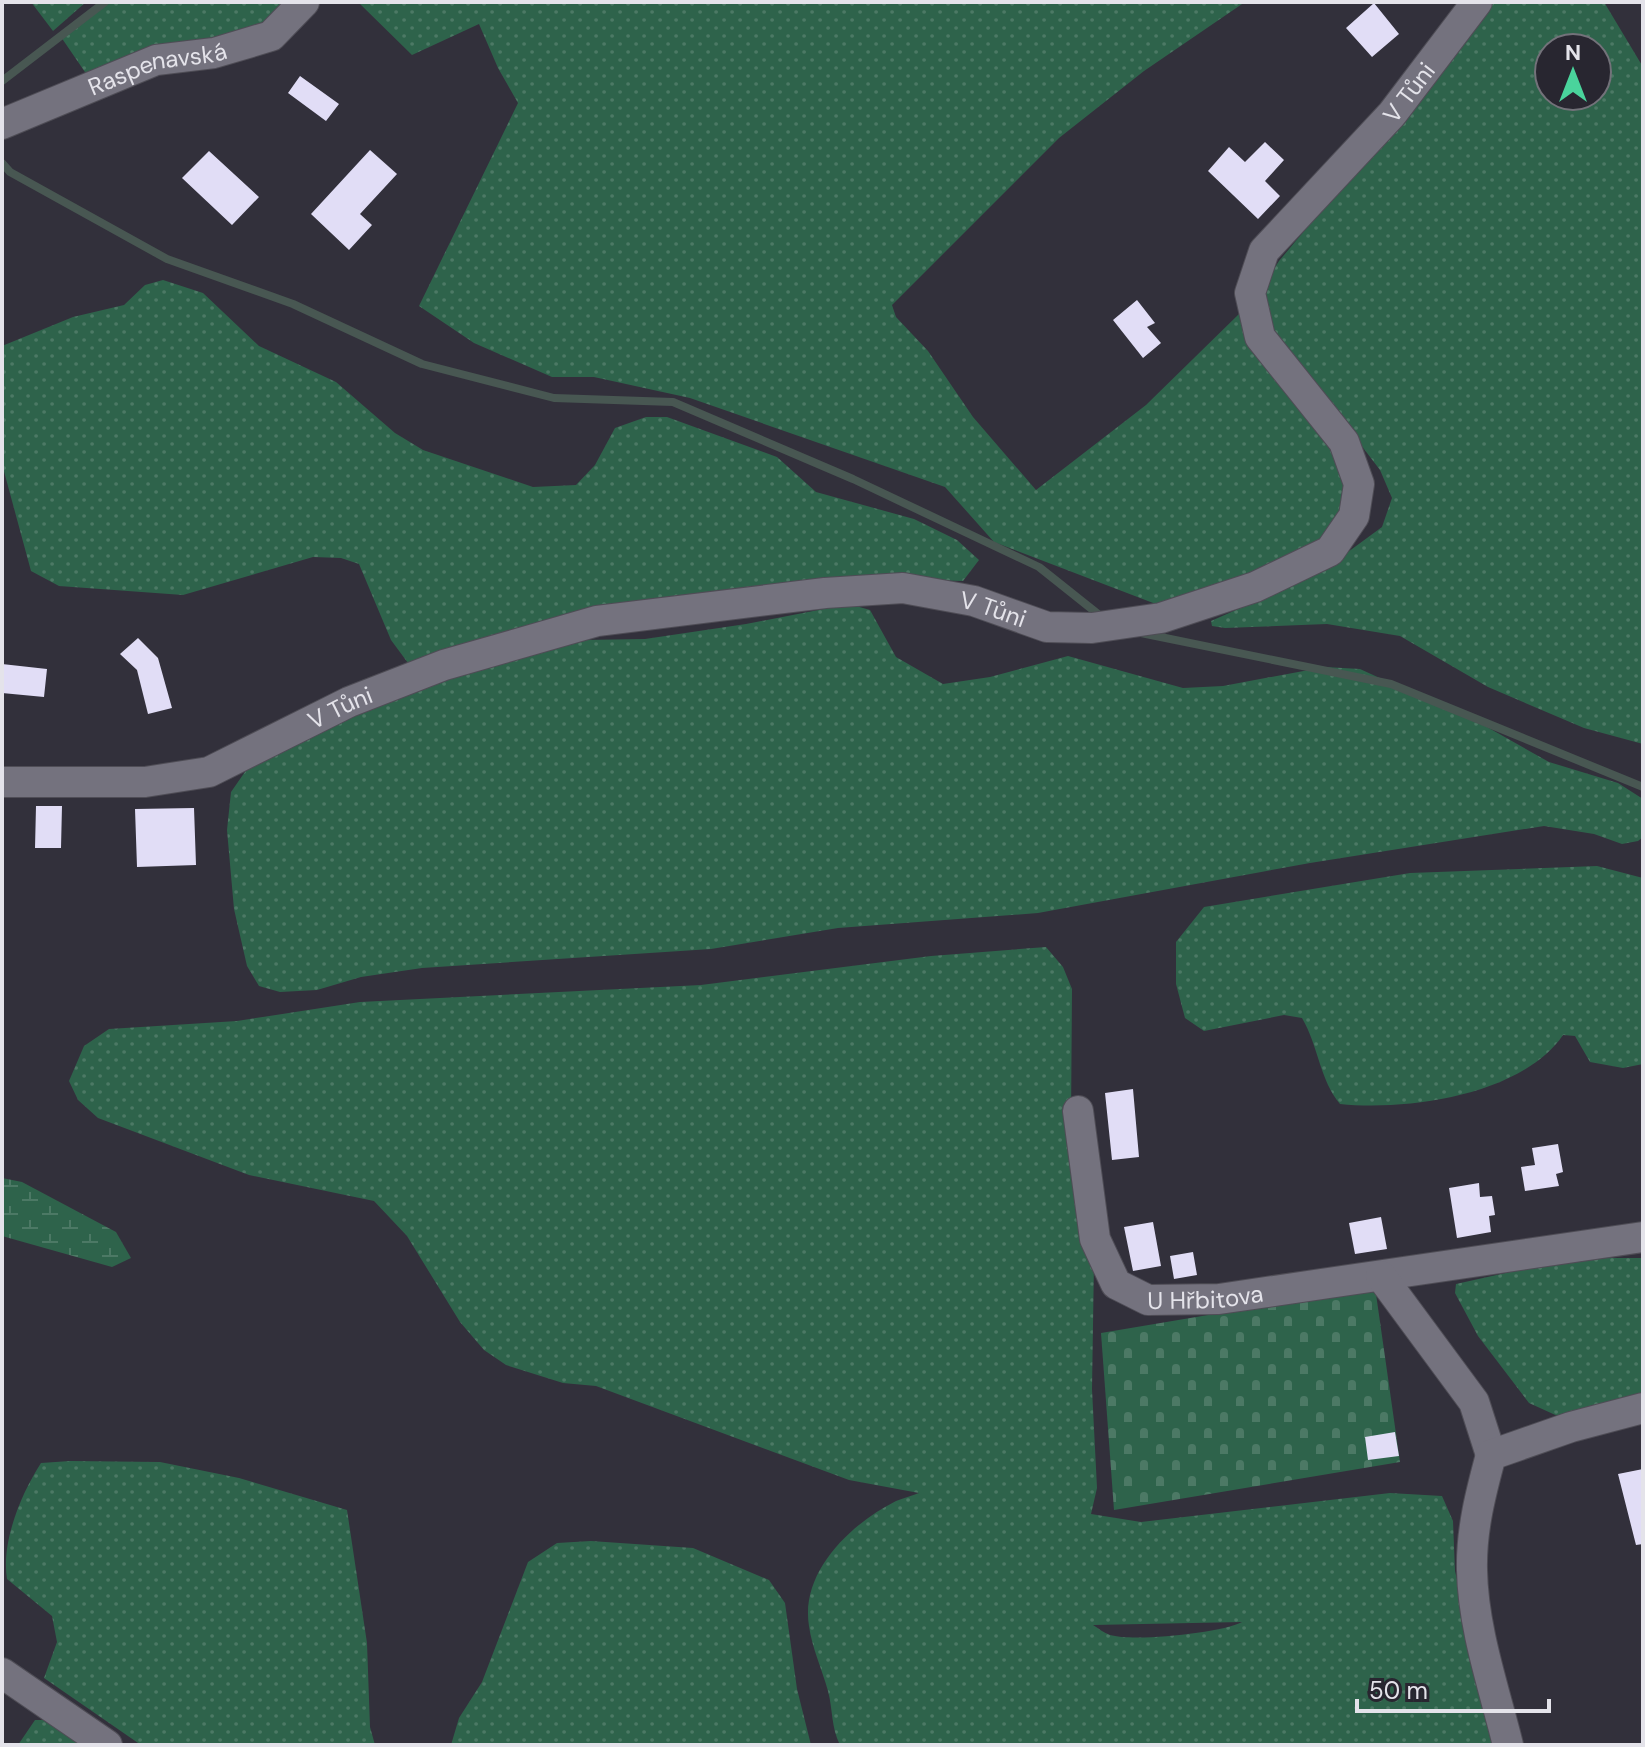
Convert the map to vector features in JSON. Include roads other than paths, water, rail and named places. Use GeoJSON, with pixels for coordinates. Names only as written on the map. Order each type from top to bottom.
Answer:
{"type":"FeatureCollection","features":[{"type":"Feature","properties":{"kind":"street","name":"Raspenavská"},"geometry":{"type":"LineString","coordinates":[[2,124],[156,60],[214,53],[271,36],[304,2]]}},
{"type":"Feature","properties":{"kind":"street","name":"V Tůni"},"geometry":{"type":"LineString","coordinates":[[2,782],[145,782],[209,772],[349,702],[444,665],[597,621],[825,593],[903,588],[974,601],[1047,627],[1092,628],[1161,618],[1255,587],[1330,551],[1354,516],[1359,484],[1344,442],[1260,337],[1250,293],[1264,251],[1392,114],[1477,2]]}},
{"type":"Feature","properties":{"kind":"street","name":"U Hřbitova"},"geometry":{"type":"LineString","coordinates":[[1078,1111],[1095,1239],[1116,1284],[1148,1300],[1219,1299],[1643,1237]]}},
{"type":"Feature","properties":{"kind":"street"},"geometry":{"type":"LineString","coordinates":[[1381,1276],[1474,1402],[1491,1455],[1476,1511],[1472,1568],[1477,1618],[1508,1745]]}},
{"type":"Feature","properties":{"kind":"street"},"geometry":{"type":"LineString","coordinates":[[1491,1455],[1571,1427],[1643,1408]]}},
{"type":"Feature","properties":{"kind":"street"},"geometry":{"type":"LineString","coordinates":[[2,1673],[107,1745]]}},
{"type":"Feature","properties":{"kind":"waterway"},"geometry":{"type":"LineString","coordinates":[[2,81],[105,2]]}},
{"type":"Feature","properties":{"kind":"waterway"},"geometry":{"type":"LineString","coordinates":[[2,163],[10,172],[167,259],[293,304],[422,364],[554,398],[673,402],[853,479],[1039,567],[1103,618]]}},
{"type":"Feature","properties":{"kind":"waterway"},"geometry":{"type":"LineString","coordinates":[[1141,633],[1391,684],[1643,787]]}}]}
